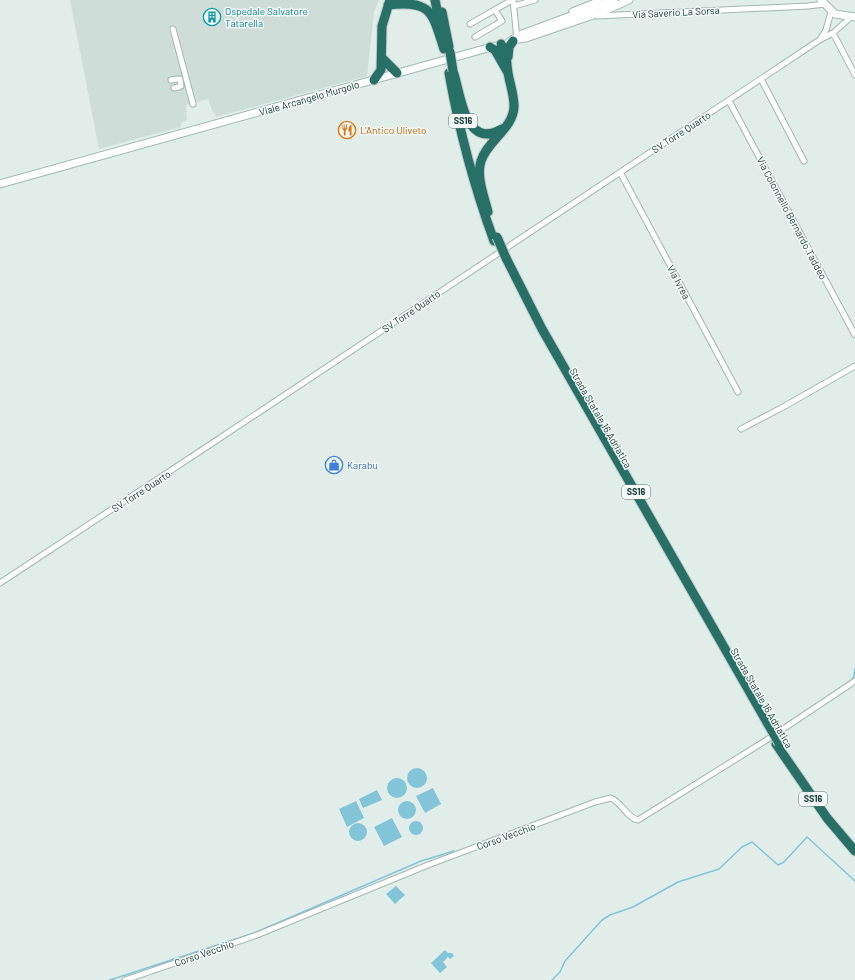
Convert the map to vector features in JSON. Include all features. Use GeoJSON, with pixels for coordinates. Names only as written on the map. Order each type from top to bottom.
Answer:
{"type":"FeatureCollection","features":[{"type":"Feature","properties":{"kind":"highway"},"geometry":{"type":"LineString","coordinates":[[374,80],[384,67],[380,37],[389,2],[413,0],[425,5],[433,16],[447,52]]}},
{"type":"Feature","properties":{"kind":"highway","name":"Strada Statale 16 Adriatica"},"geometry":{"type":"LineString","coordinates":[[435,0],[476,176],[495,239],[504,259],[542,329],[778,744],[827,818],[855,851]]}},
{"type":"Feature","properties":{"kind":"highway","name":"Strada Statale 16 Adriatica"},"geometry":{"type":"LineString","coordinates":[[440,0],[447,52]]}},
{"type":"Feature","properties":{"kind":"highway"},"geometry":{"type":"LineString","coordinates":[[508,72],[508,51],[515,40]]}},
{"type":"Feature","properties":{"kind":"highway"},"geometry":{"type":"LineString","coordinates":[[498,56],[501,44]]}},
{"type":"Feature","properties":{"kind":"highway"},"geometry":{"type":"LineString","coordinates":[[476,176],[484,154],[505,127],[514,108],[506,52],[501,44]]}},
{"type":"Feature","properties":{"kind":"highway"},"geometry":{"type":"LineString","coordinates":[[490,47],[495,50],[508,72]]}},
{"type":"Feature","properties":{"kind":"highway"},"geometry":{"type":"LineString","coordinates":[[384,67],[397,73]]}},
{"type":"Feature","properties":{"kind":"highway"},"geometry":{"type":"LineString","coordinates":[[451,72],[470,126],[479,132],[490,134],[505,127]]}},
{"type":"Feature","properties":{"kind":"highway","name":"Strada Statale 16 Adriatica"},"geometry":{"type":"LineString","coordinates":[[476,176],[495,239]]}},
{"type":"Feature","properties":{"kind":"highway","name":"Strada Statale 16 Adriatica"},"geometry":{"type":"LineString","coordinates":[[778,744],[829,816],[855,846]]}},
{"type":"Feature","properties":{"kind":"main road"},"geometry":{"type":"LineString","coordinates":[[515,40],[522,34],[614,0]]}},
{"type":"Feature","properties":{"kind":"main road"},"geometry":{"type":"LineString","coordinates":[[397,73],[526,38],[592,16],[629,0]]}},
{"type":"Feature","properties":{"kind":"main road"},"geometry":{"type":"LineString","coordinates":[[823,2],[831,12],[853,17]]}},
{"type":"Feature","properties":{"kind":"main road","name":"Viale Arcangelo Murgolo"},"geometry":{"type":"LineString","coordinates":[[0,184],[102,157],[374,80]]}},
{"type":"Feature","properties":{"kind":"street"},"geometry":{"type":"LineString","coordinates":[[470,24],[513,2],[535,0]]}},
{"type":"Feature","properties":{"kind":"street"},"geometry":{"type":"LineString","coordinates":[[574,15],[572,11],[586,2],[600,0]]}},
{"type":"Feature","properties":{"kind":"street"},"geometry":{"type":"LineString","coordinates":[[808,6],[812,0]]}},
{"type":"Feature","properties":{"kind":"street"},"geometry":{"type":"LineString","coordinates":[[513,2],[515,40]]}},
{"type":"Feature","properties":{"kind":"street","name":"Via Saverio La Sorsa"},"geometry":{"type":"LineString","coordinates":[[592,16],[808,6],[823,2]]}},
{"type":"Feature","properties":{"kind":"street"},"geometry":{"type":"LineString","coordinates":[[475,37],[502,21],[495,10]]}},
{"type":"Feature","properties":{"kind":"street"},"geometry":{"type":"LineString","coordinates":[[821,39],[826,30],[831,12]]}},
{"type":"Feature","properties":{"kind":"street","name":"SV Torre Quarto"},"geometry":{"type":"LineString","coordinates":[[0,583],[217,441],[821,39],[833,33],[853,17]]}},
{"type":"Feature","properties":{"kind":"street"},"geometry":{"type":"LineString","coordinates":[[173,28],[179,83],[193,104]]}},
{"type":"Feature","properties":{"kind":"street"},"geometry":{"type":"LineString","coordinates":[[833,33],[855,75]]}},
{"type":"Feature","properties":{"kind":"street"},"geometry":{"type":"LineString","coordinates":[[761,79],[804,161]]}},
{"type":"Feature","properties":{"kind":"street","name":"Via Colonnello Bernardo Taddeo"},"geometry":{"type":"LineString","coordinates":[[729,101],[855,335]]}},
{"type":"Feature","properties":{"kind":"street","name":"Via Ivrea"},"geometry":{"type":"LineString","coordinates":[[620,172],[738,392]]}},
{"type":"Feature","properties":{"kind":"street"},"geometry":{"type":"LineString","coordinates":[[741,429],[855,366]]}},
{"type":"Feature","properties":{"kind":"street","name":"Corso Vecchio"},"geometry":{"type":"LineString","coordinates":[[125,980],[256,935],[428,865],[595,802],[611,798],[618,801],[633,819],[638,820],[766,742],[855,681]]}},
{"type":"Feature","properties":{"kind":"shaded area"},"geometry":{"type":"Polygon","coordinates":[[[70,0],[379,0],[374,12],[367,76],[216,117],[208,99],[186,105],[187,120],[181,123],[181,127],[99,149],[70,0]]]}},
{"type":"Feature","properties":{"kind":"water"},"geometry":{"type":"Polygon","coordinates":[[[417,768],[424,771],[427,778],[424,785],[417,788],[410,785],[407,778],[410,771],[417,768]]]}},
{"type":"Feature","properties":{"kind":"water"},"geometry":{"type":"Polygon","coordinates":[[[397,778],[404,781],[407,788],[404,795],[397,798],[390,795],[387,788],[390,781],[397,778]]]}},
{"type":"Feature","properties":{"kind":"water"},"geometry":{"type":"Polygon","coordinates":[[[433,788],[441,804],[425,813],[416,796],[433,788]]]}},
{"type":"Feature","properties":{"kind":"water"},"geometry":{"type":"Polygon","coordinates":[[[377,790],[382,800],[363,808],[359,799],[377,790]]]}},
{"type":"Feature","properties":{"kind":"water"},"geometry":{"type":"Polygon","coordinates":[[[356,801],[364,818],[347,827],[339,809],[356,801]]]}},
{"type":"Feature","properties":{"kind":"water"},"geometry":{"type":"Polygon","coordinates":[[[407,801],[413,804],[416,810],[413,816],[407,819],[401,816],[398,810],[401,804],[407,801]]]}},
{"type":"Feature","properties":{"kind":"water"},"geometry":{"type":"Polygon","coordinates":[[[392,818],[402,837],[384,846],[374,827],[392,818]]]}},
{"type":"Feature","properties":{"kind":"water"},"geometry":{"type":"Polygon","coordinates":[[[413,821],[419,821],[423,825],[423,831],[419,835],[413,835],[409,831],[409,825],[413,821]]]}},
{"type":"Feature","properties":{"kind":"water"},"geometry":{"type":"Polygon","coordinates":[[[358,823],[364,826],[367,832],[364,838],[358,841],[352,838],[349,832],[352,826],[358,823]]]}},
{"type":"Feature","properties":{"kind":"water"},"geometry":{"type":"Polygon","coordinates":[[[396,886],[405,895],[395,904],[386,894],[396,886]]]}},
{"type":"Feature","properties":{"kind":"water"},"geometry":{"type":"Polygon","coordinates":[[[445,950],[448,953],[452,953],[454,956],[450,959],[448,957],[443,962],[447,967],[440,973],[431,963],[445,950]]]}},
{"type":"Feature","properties":{"kind":"waterway"},"geometry":{"type":"LineString","coordinates":[[854,675],[855,669]]}},
{"type":"Feature","properties":{"kind":"waterway"},"geometry":{"type":"LineString","coordinates":[[851,681],[855,675]]}},
{"type":"Feature","properties":{"kind":"waterway"},"geometry":{"type":"LineString","coordinates":[[552,980],[560,972],[565,961],[602,920],[610,915],[633,907],[678,882],[719,869],[742,847],[752,842],[778,865],[784,862],[807,837],[855,881]]}},
{"type":"Feature","properties":{"kind":"waterway"},"geometry":{"type":"LineString","coordinates":[[110,980],[254,933],[421,861],[454,851]]}},
{"type":"Feature","properties":{"kind":"place","name":"Ospedale Salvatore Tatarella"},"geometry":{"type":"Point","coordinates":[212,17]}},
{"type":"Feature","properties":{"kind":"place","name":"L'Antico Uliveto"},"geometry":{"type":"Point","coordinates":[347,130]}},
{"type":"Feature","properties":{"kind":"place","name":"Karabu"},"geometry":{"type":"Point","coordinates":[334,465]}}]}
